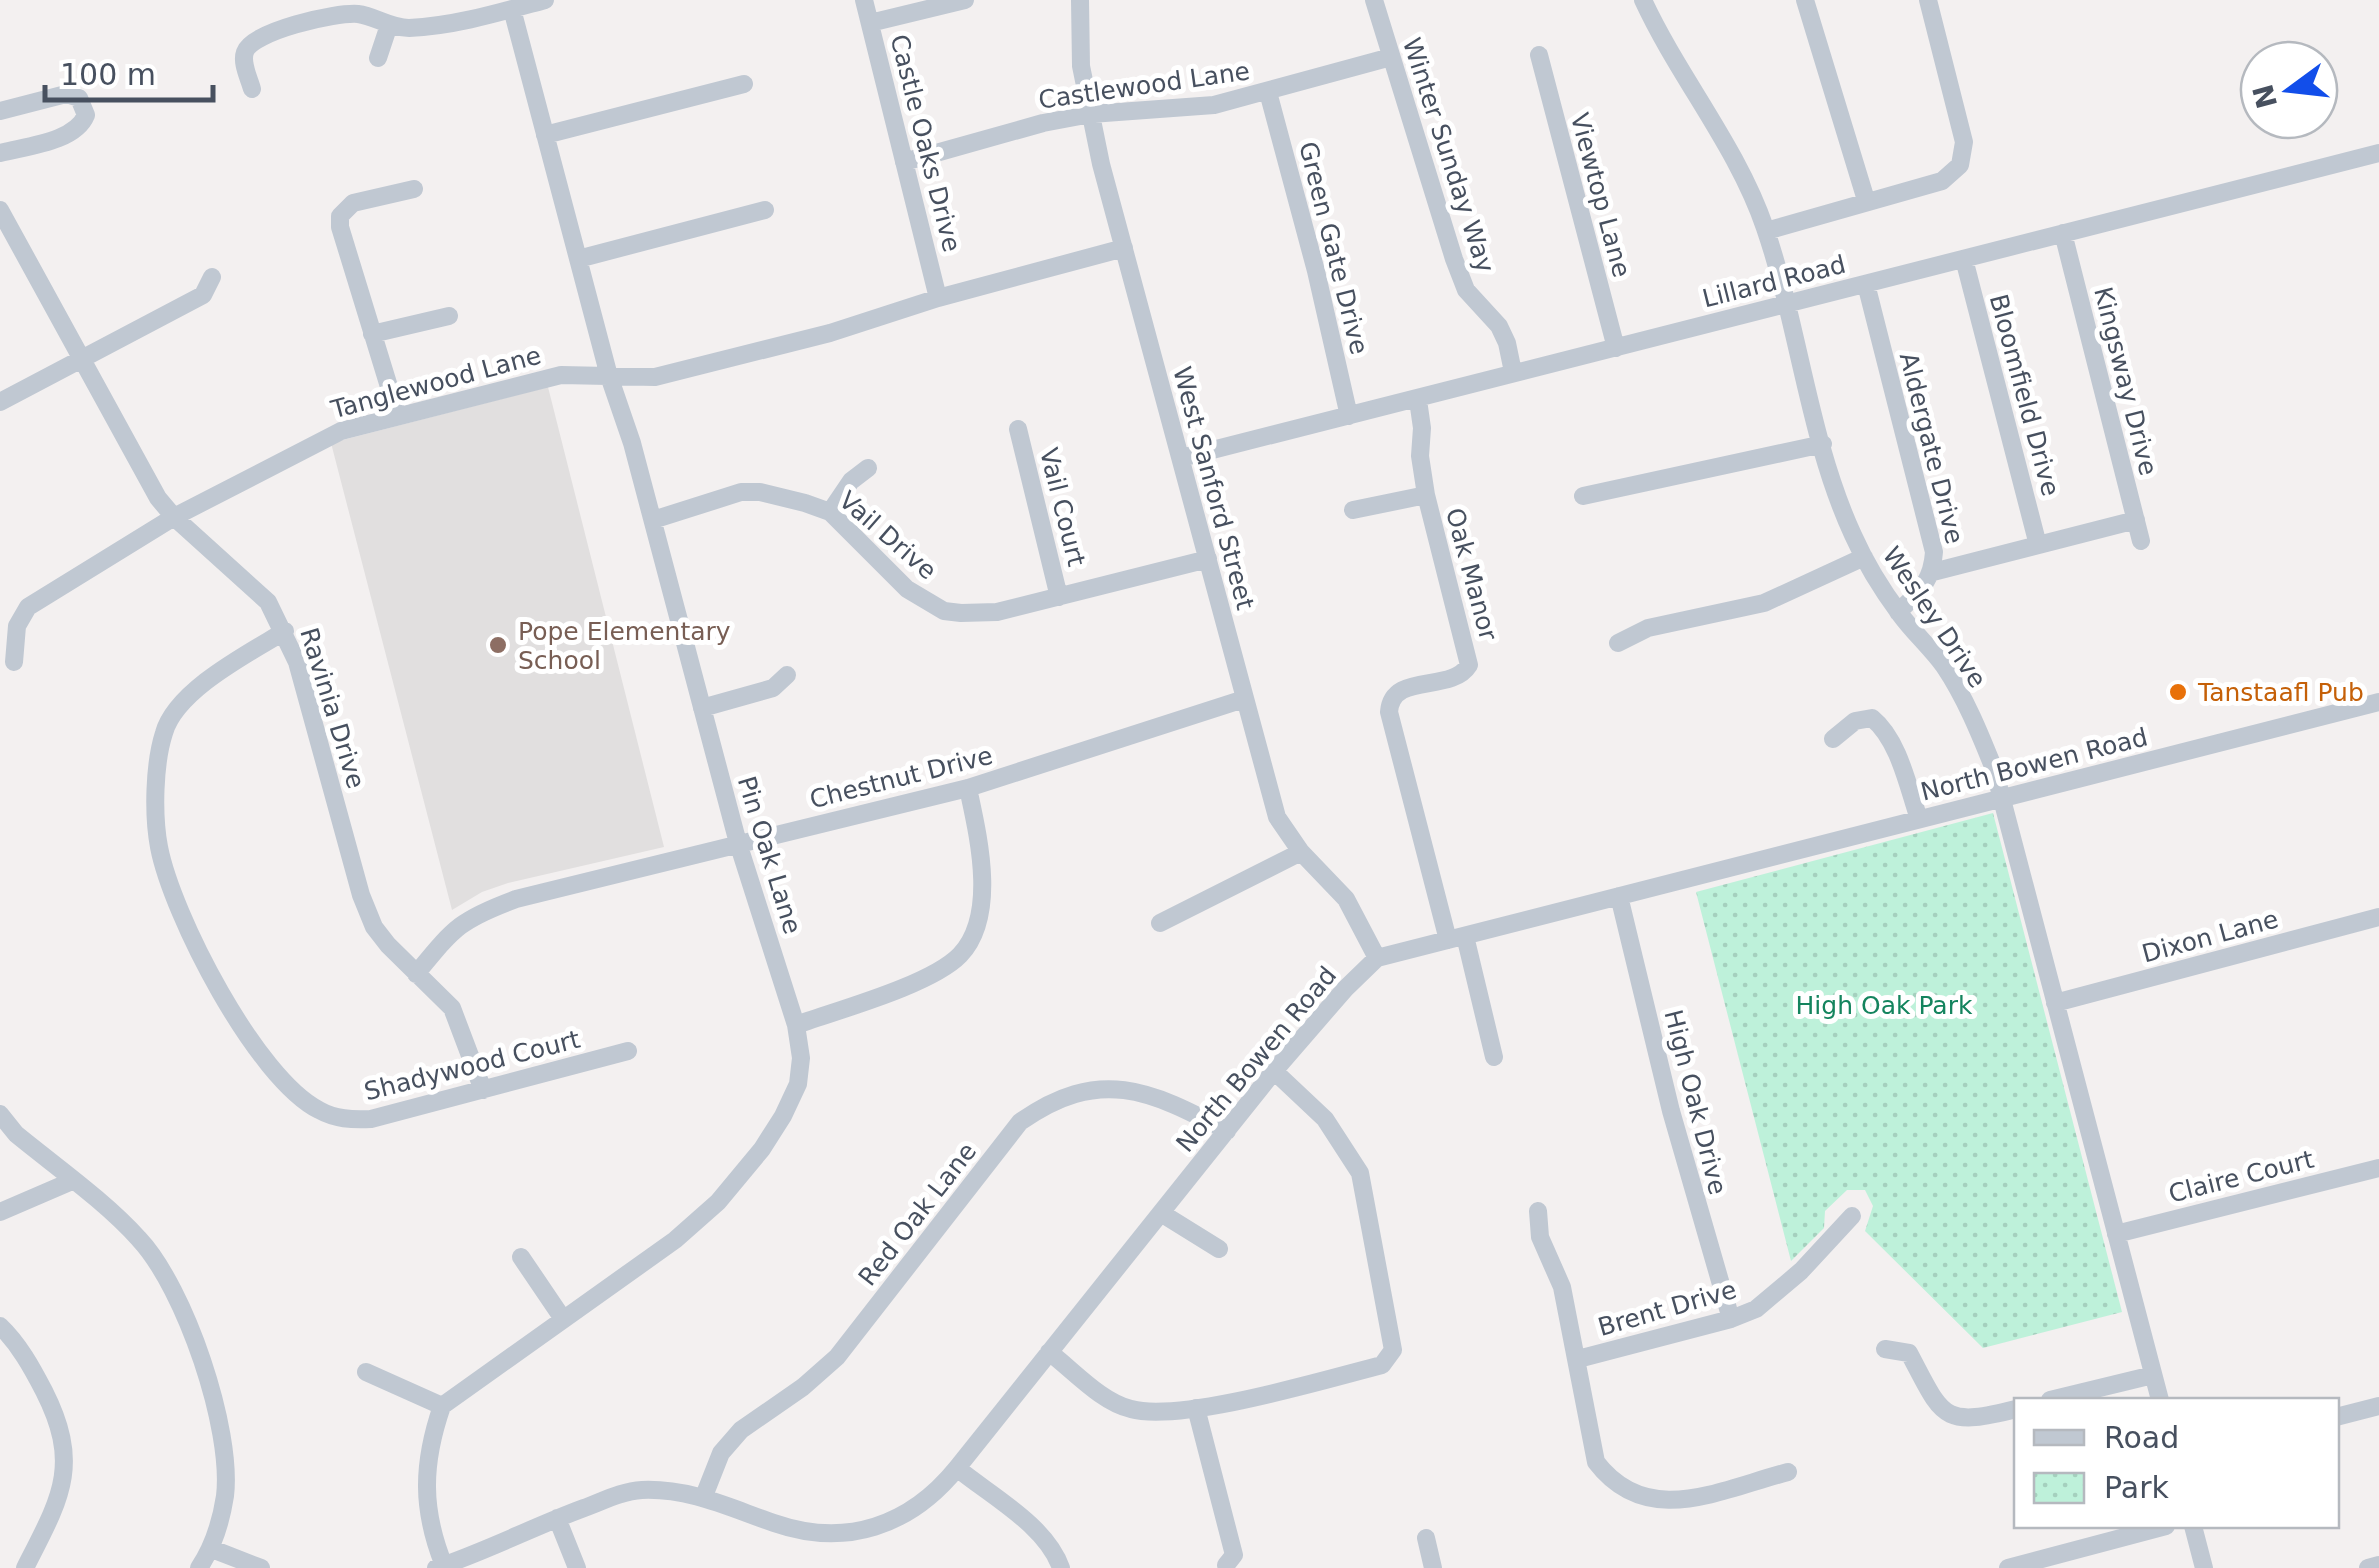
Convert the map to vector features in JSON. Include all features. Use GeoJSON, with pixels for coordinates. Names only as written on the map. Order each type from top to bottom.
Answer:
{"type":"FeatureCollection","features":[{"type":"Feature","properties":{"kind":"street"},"geometry":{"type":"LineString","coordinates":[[252,89],[243,60],[246,48],[255,39],[344,14],[362,14],[404,28],[432,26],[545,0]]}},
{"type":"Feature","properties":{"kind":"street","name":"Castle Oaks Drive"},"geometry":{"type":"LineString","coordinates":[[864,0],[938,298]]}},
{"type":"Feature","properties":{"kind":"street"},"geometry":{"type":"LineString","coordinates":[[870,23],[965,0]]}},
{"type":"Feature","properties":{"kind":"street","name":"West Sanford Street"},"geometry":{"type":"LineString","coordinates":[[1080,0],[1081,66],[1091,114],[1277,817],[1301,852],[1346,899],[1377,958]]}},
{"type":"Feature","properties":{"kind":"street","name":"Winter Sunday Way"},"geometry":{"type":"LineString","coordinates":[[1374,0],[1454,259],[1466,290],[1500,326],[1512,372]]}},
{"type":"Feature","properties":{"kind":"street","name":"Wesley Drive"},"geometry":{"type":"LineString","coordinates":[[1643,0],[1656,29],[1738,165],[1766,231],[1822,444],[1852,532],[1898,612],[1944,666],[1982,739],[2001,798],[2159,1398]]}},
{"type":"Feature","properties":{"kind":"street"},"geometry":{"type":"LineString","coordinates":[[1805,0],[1866,200]]}},
{"type":"Feature","properties":{"kind":"street"},"geometry":{"type":"LineString","coordinates":[[1766,231],[1942,181],[1960,164],[1964,142],[1928,0]]}},
{"type":"Feature","properties":{"kind":"street","name":"Pin Oak Lane"},"geometry":{"type":"LineString","coordinates":[[442,1406],[675,1240],[718,1202],[762,1149],[798,1084],[801,1058],[796,1025],[738,844],[632,443],[608,376],[512,9]]}},
{"type":"Feature","properties":{"kind":"street"},"geometry":{"type":"LineString","coordinates":[[378,58],[388,25]]}},
{"type":"Feature","properties":{"kind":"street","name":"Viewtop Lane"},"geometry":{"type":"LineString","coordinates":[[1538,55],[1616,348]]}},
{"type":"Feature","properties":{"kind":"street","name":"Castlewood Lane"},"geometry":{"type":"LineString","coordinates":[[904,162],[1043,123],[1091,114],[1214,104],[1391,57]]}},
{"type":"Feature","properties":{"kind":"street"},"geometry":{"type":"LineString","coordinates":[[545,136],[744,84]]}},
{"type":"Feature","properties":{"kind":"street","name":"Green Gate Drive"},"geometry":{"type":"LineString","coordinates":[[1268,92],[1316,271],[1349,416]]}},
{"type":"Feature","properties":{"kind":"street"},"geometry":{"type":"LineString","coordinates":[[0,110],[66,94],[79,98],[86,115],[82,126],[66,135],[0,153]]}},
{"type":"Feature","properties":{"kind":"street","name":"Lillard Road"},"geometry":{"type":"LineString","coordinates":[[1181,458],[2379,153]]}},
{"type":"Feature","properties":{"kind":"street"},"geometry":{"type":"LineString","coordinates":[[398,416],[340,216],[353,204],[414,188]]}},
{"type":"Feature","properties":{"kind":"street","name":"Ravinia Drive"},"geometry":{"type":"LineString","coordinates":[[0,210],[158,498],[268,602],[285,631],[361,896],[374,928],[452,1008],[483,1090]]}},
{"type":"Feature","properties":{"kind":"street"},"geometry":{"type":"LineString","coordinates":[[578,259],[765,210]]}},
{"type":"Feature","properties":{"kind":"street","name":"Kingsway Drive"},"geometry":{"type":"LineString","coordinates":[[2063,233],[2141,542]]}},
{"type":"Feature","properties":{"kind":"street","name":"Tanglewood Lane"},"geometry":{"type":"LineString","coordinates":[[14,662],[16,626],[28,607],[174,517],[341,430],[561,375],[655,377],[830,333],[938,298],[1124,248]]}},
{"type":"Feature","properties":{"kind":"street","name":"Bloomfield Drive"},"geometry":{"type":"LineString","coordinates":[[1964,258],[2038,545]]}},
{"type":"Feature","properties":{"kind":"street"},"geometry":{"type":"LineString","coordinates":[[0,402],[203,295],[212,277]]}},
{"type":"Feature","properties":{"kind":"street","name":"Aldergate Drive"},"geometry":{"type":"LineString","coordinates":[[1866,284],[1934,552],[1933,572],[1898,612]]}},
{"type":"Feature","properties":{"kind":"street"},"geometry":{"type":"LineString","coordinates":[[372,334],[449,316]]}},
{"type":"Feature","properties":{"kind":"street","name":"Oak Manor"},"geometry":{"type":"LineString","coordinates":[[1418,400],[1426,494],[1468,666],[1456,678],[1401,690],[1390,702],[1390,712],[1457,938]]}},
{"type":"Feature","properties":{"kind":"street","name":"Vail Court"},"geometry":{"type":"LineString","coordinates":[[1018,429],[1059,596]]}},
{"type":"Feature","properties":{"kind":"street"},"geometry":{"type":"LineString","coordinates":[[1583,496],[1822,444]]}},
{"type":"Feature","properties":{"kind":"street"},"geometry":{"type":"LineString","coordinates":[[830,512],[851,481],[868,468]]}},
{"type":"Feature","properties":{"kind":"street","name":"Vail Drive"},"geometry":{"type":"LineString","coordinates":[[652,520],[742,492],[760,492],[830,512],[907,589],[944,610],[997,612],[1208,559]]}},
{"type":"Feature","properties":{"kind":"street"},"geometry":{"type":"LineString","coordinates":[[1353,510],[1426,494]]}},
{"type":"Feature","properties":{"kind":"street"},"geometry":{"type":"LineString","coordinates":[[1933,572],[2136,520]]}},
{"type":"Feature","properties":{"kind":"street"},"geometry":{"type":"LineString","coordinates":[[1618,643],[1648,628],[1764,603],[1864,556]]}},
{"type":"Feature","properties":{"kind":"street","name":"Shadywood Court"},"geometry":{"type":"LineString","coordinates":[[285,631],[216,674],[184,702],[164,732],[155,821],[176,903],[220,995],[288,1088],[319,1110],[352,1120],[371,1119],[628,1052]]}},
{"type":"Feature","properties":{"kind":"street"},"geometry":{"type":"LineString","coordinates":[[702,708],[773,688],[787,675]]}},
{"type":"Feature","properties":{"kind":"street","name":"Chestnut Drive"},"geometry":{"type":"LineString","coordinates":[[416,974],[456,926],[516,899],[968,788],[1244,700]]}},
{"type":"Feature","properties":{"kind":"street","name":"North Bowen Road"},"geometry":{"type":"LineString","coordinates":[[442,1567],[558,1518],[642,1490],[704,1496],[807,1532],[834,1534],[860,1530],[906,1514],[938,1491],[1274,1071],[1344,989],[1377,958],[2379,702]]}},
{"type":"Feature","properties":{"kind":"street"},"geometry":{"type":"LineString","coordinates":[[1833,739],[1861,718],[1872,718],[1898,761],[1919,819]]}},
{"type":"Feature","properties":{"kind":"street"},"geometry":{"type":"LineString","coordinates":[[796,1025],[938,971],[960,956],[979,909],[983,871],[968,788]]}},
{"type":"Feature","properties":{"kind":"street"},"geometry":{"type":"LineString","coordinates":[[1160,924],[1301,852]]}},
{"type":"Feature","properties":{"kind":"street","name":"High Oak Drive"},"geometry":{"type":"LineString","coordinates":[[1620,896],[1671,1112],[1731,1319]]}},
{"type":"Feature","properties":{"kind":"street","name":"Dixon Lane"},"geometry":{"type":"LineString","coordinates":[[2055,1004],[2379,917]]}},
{"type":"Feature","properties":{"kind":"street"},"geometry":{"type":"LineString","coordinates":[[1457,938],[1494,1057]]}},
{"type":"Feature","properties":{"kind":"street"},"geometry":{"type":"LineString","coordinates":[[1049,1352],[1108,1398],[1130,1410],[1168,1412],[1382,1365],[1393,1350],[1360,1173],[1326,1120],[1274,1071]]}},
{"type":"Feature","properties":{"kind":"street","name":"Red Oak Lane"},"geometry":{"type":"LineString","coordinates":[[704,1496],[721,1453],[741,1430],[803,1388],[837,1357],[1020,1122],[1031,1114],[1074,1094],[1108,1088],[1139,1091],[1170,1101],[1227,1131]]}},
{"type":"Feature","properties":{"kind":"street"},"geometry":{"type":"LineString","coordinates":[[0,1114],[16,1134],[140,1239],[174,1288],[198,1346],[226,1469],[225,1496],[212,1549],[199,1568]]}},
{"type":"Feature","properties":{"kind":"street","name":"Claire Court"},"geometry":{"type":"LineString","coordinates":[[2116,1234],[2379,1168]]}},
{"type":"Feature","properties":{"kind":"street"},"geometry":{"type":"LineString","coordinates":[[0,1212],[72,1181]]}},
{"type":"Feature","properties":{"kind":"street"},"geometry":{"type":"LineString","coordinates":[[1538,1210],[1540,1237],[1562,1287],[1596,1462],[1626,1492],[1671,1502],[1788,1472]]}},
{"type":"Feature","properties":{"kind":"street"},"geometry":{"type":"LineString","coordinates":[[1161,1213],[1219,1249]]}},
{"type":"Feature","properties":{"kind":"street","name":"Brent Drive"},"geometry":{"type":"LineString","coordinates":[[1578,1359],[1731,1319],[1771,1300],[1852,1216]]}},
{"type":"Feature","properties":{"kind":"street"},"geometry":{"type":"LineString","coordinates":[[521,1258],[562,1319]]}},
{"type":"Feature","properties":{"kind":"street"},"geometry":{"type":"LineString","coordinates":[[0,1326],[29,1362],[54,1412],[65,1449],[60,1492],[25,1568]]}},
{"type":"Feature","properties":{"kind":"street"},"geometry":{"type":"LineString","coordinates":[[1885,1348],[1908,1353],[1937,1407],[1948,1415],[1978,1418],[2014,1409]]}},
{"type":"Feature","properties":{"kind":"street"},"geometry":{"type":"LineString","coordinates":[[366,1372],[442,1406],[432,1436],[424,1489],[442,1567]]}},
{"type":"Feature","properties":{"kind":"street"},"geometry":{"type":"LineString","coordinates":[[2058,1398],[2153,1375]]}},
{"type":"Feature","properties":{"kind":"street"},"geometry":{"type":"LineString","coordinates":[[2339,1416],[2379,1406]]}},
{"type":"Feature","properties":{"kind":"street"},"geometry":{"type":"LineString","coordinates":[[1196,1408],[1234,1555],[1226,1564]]}},
{"type":"Feature","properties":{"kind":"street"},"geometry":{"type":"LineString","coordinates":[[957,1468],[1035,1530],[1057,1557],[1060,1568]]}},
{"type":"Feature","properties":{"kind":"street"},"geometry":{"type":"LineString","coordinates":[[558,1518],[577,1568]]}},
{"type":"Feature","properties":{"kind":"street"},"geometry":{"type":"LineString","coordinates":[[2008,1568],[2158,1528]]}},
{"type":"Feature","properties":{"kind":"street"},"geometry":{"type":"LineString","coordinates":[[2194,1528],[2204,1568]]}},
{"type":"Feature","properties":{"kind":"street"},"geometry":{"type":"LineString","coordinates":[[1426,1538],[1433,1568]]}},
{"type":"Feature","properties":{"kind":"street"},"geometry":{"type":"LineString","coordinates":[[212,1549],[261,1568]]}},
{"type":"Feature","properties":{"kind":"street"},"geometry":{"type":"LineString","coordinates":[[2368,1568],[2379,1565]]}},
{"type":"Feature","properties":{"kind":"shaded area","name":"Pope Elementary School"},"geometry":{"type":"Polygon","coordinates":[[[548,387],[664,847],[508,883],[482,892],[452,910],[331,443],[548,387]]]}},
{"type":"Feature","properties":{"kind":"green space","name":"High Oak Park"},"geometry":{"type":"Polygon","coordinates":[[[1993,813],[2122,1312],[1983,1348],[1865,1231],[1873,1206],[1865,1190],[1847,1190],[1825,1211],[1824,1228],[1791,1261],[1696,892],[1993,813]]]}},
{"type":"Feature","properties":{"kind":"place","name":"Pope Elementary School"},"geometry":{"type":"Point","coordinates":[498,645]}},
{"type":"Feature","properties":{"kind":"place","name":"Tanstaafl Pub"},"geometry":{"type":"Point","coordinates":[2178,692]}}]}
